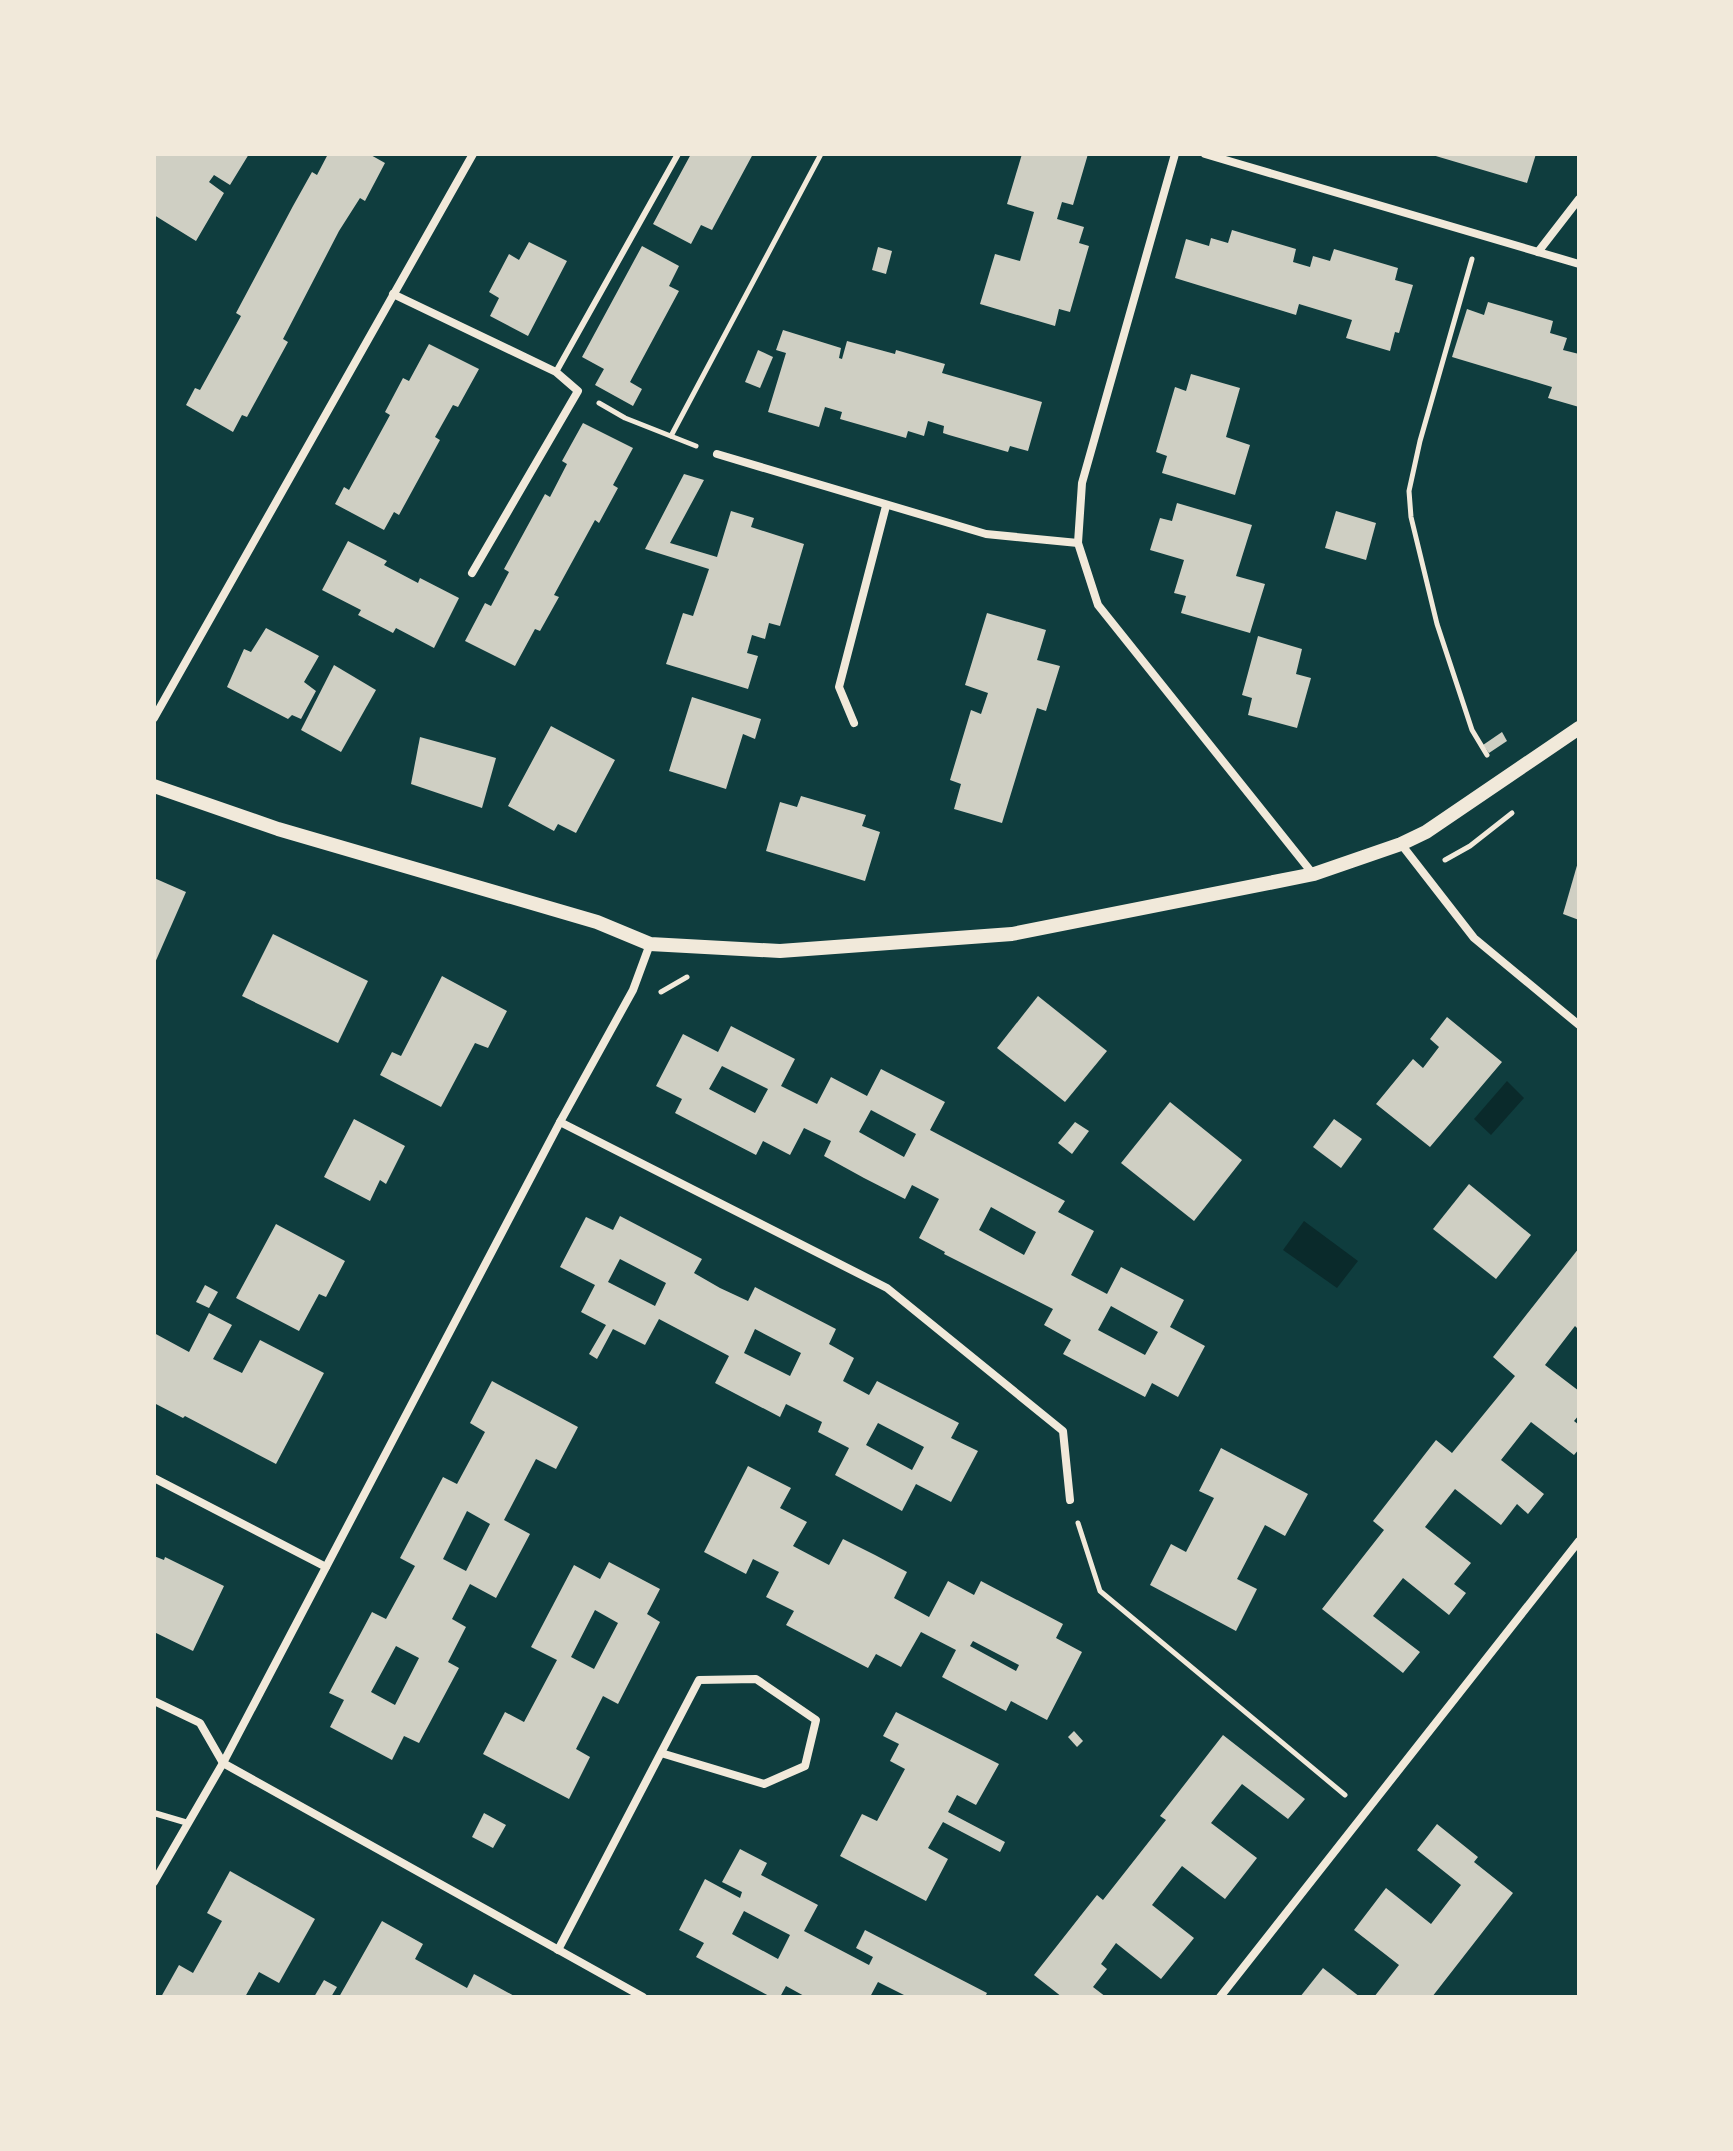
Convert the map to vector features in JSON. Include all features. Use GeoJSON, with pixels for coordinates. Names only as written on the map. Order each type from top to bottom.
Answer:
{"type":"FeatureCollection","features":[{"type":"Feature","properties":{"kind":"street"},"geometry":{"type":"LineString","coordinates":[[154,718],[473,154]]}},
{"type":"Feature","properties":{"kind":"street"},"geometry":{"type":"LineString","coordinates":[[1175,154],[1082,483],[1078,543],[1098,605],[1314,874]]}},
{"type":"Feature","properties":{"kind":"street"},"geometry":{"type":"LineString","coordinates":[[1205,154],[1579,264]]}},
{"type":"Feature","properties":{"kind":"street"},"geometry":{"type":"LineString","coordinates":[[1538,252],[1579,199]]}},
{"type":"Feature","properties":{"kind":"street"},"geometry":{"type":"LineString","coordinates":[[393,294],[556,372],[578,391],[472,573]]}},
{"type":"Feature","properties":{"kind":"street"},"geometry":{"type":"LineString","coordinates":[[717,454],[986,534],[1078,543]]}},
{"type":"Feature","properties":{"kind":"street"},"geometry":{"type":"LineString","coordinates":[[854,723],[839,687],[886,506]]}},
{"type":"Feature","properties":{"kind":"street"},"geometry":{"type":"LineString","coordinates":[[154,786],[278,829],[597,922],[650,944],[780,951],[1012,934],[1314,874],[1401,844],[1426,832],[1579,728]]}},
{"type":"Feature","properties":{"kind":"street"},"geometry":{"type":"LineString","coordinates":[[1401,844],[1474,938],[1579,1025]]}},
{"type":"Feature","properties":{"kind":"street"},"geometry":{"type":"LineString","coordinates":[[154,1882],[223,1763],[560,1122],[633,990],[650,944]]}},
{"type":"Feature","properties":{"kind":"street"},"geometry":{"type":"LineString","coordinates":[[560,1122],[887,1288],[1063,1431],[1070,1500]]}},
{"type":"Feature","properties":{"kind":"street"},"geometry":{"type":"LineString","coordinates":[[154,1478],[326,1567]]}},
{"type":"Feature","properties":{"kind":"street"},"geometry":{"type":"LineString","coordinates":[[1220,1997],[1579,1541]]}},
{"type":"Feature","properties":{"kind":"street"},"geometry":{"type":"LineString","coordinates":[[558,1950],[699,1680],[756,1679],[816,1720],[805,1766],[764,1784],[661,1753]]}},
{"type":"Feature","properties":{"kind":"street"},"geometry":{"type":"LineString","coordinates":[[154,1701],[200,1723],[223,1763],[643,1997]]}},
{"type":"Feature","properties":{"kind":"lane"},"geometry":{"type":"LineString","coordinates":[[556,372],[678,154]]}},
{"type":"Feature","properties":{"kind":"lane"},"geometry":{"type":"LineString","coordinates":[[154,1813],[188,1823]]}},
{"type":"Feature","properties":{"kind":"path"},"geometry":{"type":"LineString","coordinates":[[671,436],[821,154]]}},
{"type":"Feature","properties":{"kind":"path"},"geometry":{"type":"LineString","coordinates":[[1479,235],[1420,441],[1409,491],[1411,517],[1423,569],[1454,677],[1472,730],[1503,780]]}},
{"type":"Feature","properties":{"kind":"path"},"geometry":{"type":"LineString","coordinates":[[578,391],[625,418],[717,454]]}},
{"type":"Feature","properties":{"kind":"path"},"geometry":{"type":"LineString","coordinates":[[1070,1500],[1100,1591],[1365,1813]]}},
{"type":"Feature","properties":{"kind":"water"},"geometry":{"type":"Polygon","coordinates":[[[1507,1081],[1524,1098],[1491,1135],[1474,1119],[1507,1081]]]}},
{"type":"Feature","properties":{"kind":"water"},"geometry":{"type":"Polygon","coordinates":[[[1304,1221],[1358,1261],[1337,1288],[1283,1250],[1304,1221]]]}},
{"type":"Feature","properties":{"kind":"building"},"geometry":{"type":"Polygon","coordinates":[[[154,154],[249,154],[230,185],[214,175],[209,182],[224,193],[196,241],[154,215],[154,154]]]}},
{"type":"Feature","properties":{"kind":"building"},"geometry":{"type":"Polygon","coordinates":[[[328,154],[369,154],[385,163],[365,201],[360,198],[339,231],[283,339],[288,342],[247,417],[242,415],[233,432],[186,405],[195,388],[200,390],[241,316],[236,313],[312,172],[317,175],[328,154]]]}},
{"type":"Feature","properties":{"kind":"building"},"geometry":{"type":"Polygon","coordinates":[[[691,154],[753,154],[712,230],[701,225],[691,244],[653,224],[691,154]]]}},
{"type":"Feature","properties":{"kind":"building"},"geometry":{"type":"Polygon","coordinates":[[[1022,154],[1088,154],[1073,205],[1062,202],[1057,219],[1084,227],[1079,243],[1089,246],[1070,312],[1059,309],[1055,326],[980,304],[995,254],[1020,261],[1034,212],[1007,204],[1022,154]]]}},
{"type":"Feature","properties":{"kind":"building"},"geometry":{"type":"Polygon","coordinates":[[[1429,154],[1536,154],[1527,183],[1429,154]]]}},
{"type":"Feature","properties":{"kind":"building"},"geometry":{"type":"Polygon","coordinates":[[[1232,230],[1296,249],[1293,262],[1310,267],[1313,256],[1330,261],[1334,249],[1398,268],[1395,280],[1413,285],[1399,333],[1395,332],[1390,351],[1346,338],[1352,320],[1299,304],[1296,315],[1175,278],[1186,239],[1209,246],[1211,238],[1228,243],[1232,230]]]}},
{"type":"Feature","properties":{"kind":"building"},"geometry":{"type":"Polygon","coordinates":[[[529,242],[567,261],[528,336],[490,316],[499,298],[489,292],[509,254],[519,260],[529,242]]]}},
{"type":"Feature","properties":{"kind":"building"},"geometry":{"type":"Polygon","coordinates":[[[642,246],[679,266],[669,286],[679,291],[630,382],[642,389],[633,406],[595,385],[604,369],[582,357],[642,246]]]}},
{"type":"Feature","properties":{"kind":"building"},"geometry":{"type":"Polygon","coordinates":[[[878,247],[892,251],[886,274],[872,270],[878,247]]]}},
{"type":"Feature","properties":{"kind":"building"},"geometry":{"type":"Polygon","coordinates":[[[1488,302],[1553,321],[1550,333],[1567,338],[1563,350],[1579,354],[1579,407],[1548,398],[1552,387],[1452,357],[1467,309],[1484,315],[1488,302]]]}},
{"type":"Feature","properties":{"kind":"building"},"geometry":{"type":"Polygon","coordinates":[[[783,330],[841,348],[839,358],[842,359],[847,341],[895,354],[896,350],[945,364],[942,373],[1042,402],[1028,451],[1010,446],[1008,452],[949,435],[943,433],[944,426],[928,421],[924,436],[908,431],[906,438],[840,419],[842,412],[825,407],[819,427],[768,412],[786,353],[776,350],[783,330]]]}},
{"type":"Feature","properties":{"kind":"building"},"geometry":{"type":"Polygon","coordinates":[[[429,344],[479,369],[458,407],[453,405],[435,437],[440,440],[399,515],[394,512],[384,530],[335,504],[344,487],[349,490],[390,415],[385,412],[403,378],[409,381],[429,344]]]}},
{"type":"Feature","properties":{"kind":"building"},"geometry":{"type":"Polygon","coordinates":[[[758,350],[773,357],[760,388],[745,382],[758,350]]]}},
{"type":"Feature","properties":{"kind":"building"},"geometry":{"type":"Polygon","coordinates":[[[1191,374],[1240,388],[1226,437],[1250,445],[1235,495],[1162,473],[1167,456],[1156,452],[1175,387],[1186,391],[1191,374]]]}},
{"type":"Feature","properties":{"kind":"building"},"geometry":{"type":"Polygon","coordinates":[[[583,423],[633,448],[613,485],[618,488],[599,523],[595,520],[554,595],[559,597],[540,631],[535,629],[515,666],[465,641],[485,603],[491,606],[509,572],[504,569],[545,494],[550,497],[567,464],[562,461],[583,423]]]}},
{"type":"Feature","properties":{"kind":"building"},"geometry":{"type":"Polygon","coordinates":[[[684,474],[704,480],[670,543],[717,557],[731,511],[754,518],[751,527],[804,544],[780,626],[769,623],[765,639],[752,635],[747,653],[758,656],[748,689],[666,664],[683,613],[693,616],[709,569],[645,549],[684,474]]]}},
{"type":"Feature","properties":{"kind":"building"},"geometry":{"type":"Polygon","coordinates":[[[1177,503],[1252,525],[1236,576],[1265,584],[1250,633],[1181,613],[1186,596],[1174,593],[1184,560],[1150,550],[1160,518],[1172,521],[1177,503]]]}},
{"type":"Feature","properties":{"kind":"building"},"geometry":{"type":"Polygon","coordinates":[[[1336,511],[1376,523],[1366,560],[1325,548],[1336,511]]]}},
{"type":"Feature","properties":{"kind":"building"},"geometry":{"type":"Polygon","coordinates":[[[348,541],[387,561],[384,565],[418,583],[420,578],[459,598],[434,648],[396,628],[393,633],[358,615],[361,610],[322,590],[348,541]]]}},
{"type":"Feature","properties":{"kind":"building"},"geometry":{"type":"Polygon","coordinates":[[[987,613],[1046,630],[1037,660],[1060,666],[1046,711],[1037,708],[1002,823],[954,809],[961,784],[950,780],[971,710],[981,714],[988,693],[965,685],[987,613]]]}},
{"type":"Feature","properties":{"kind":"building"},"geometry":{"type":"Polygon","coordinates":[[[266,628],[319,656],[304,682],[316,691],[301,719],[292,715],[288,719],[227,687],[244,649],[251,652],[266,628]]]}},
{"type":"Feature","properties":{"kind":"building"},"geometry":{"type":"Polygon","coordinates":[[[1258,636],[1302,649],[1296,674],[1311,678],[1297,728],[1248,715],[1252,698],[1242,695],[1258,636]]]}},
{"type":"Feature","properties":{"kind":"building"},"geometry":{"type":"Polygon","coordinates":[[[334,665],[376,690],[341,752],[301,730],[334,665]]]}},
{"type":"Feature","properties":{"kind":"building"},"geometry":{"type":"Polygon","coordinates":[[[692,697],[761,719],[755,739],[743,734],[726,789],[669,771],[692,697]]]}},
{"type":"Feature","properties":{"kind":"building"},"geometry":{"type":"Polygon","coordinates":[[[551,726],[615,760],[576,833],[558,824],[554,831],[508,806],[551,726]]]}},
{"type":"Feature","properties":{"kind":"building"},"geometry":{"type":"Polygon","coordinates":[[[1502,732],[1507,741],[1489,753],[1483,745],[1502,732]]]}},
{"type":"Feature","properties":{"kind":"building"},"geometry":{"type":"Polygon","coordinates":[[[420,737],[496,758],[482,808],[411,784],[420,737]]]}},
{"type":"Feature","properties":{"kind":"building"},"geometry":{"type":"Polygon","coordinates":[[[801,796],[866,815],[862,826],[880,832],[865,881],[766,851],[780,802],[797,807],[801,796]]]}},
{"type":"Feature","properties":{"kind":"building"},"geometry":{"type":"Polygon","coordinates":[[[1579,862],[1579,920],[1563,914],[1579,862]]]}},
{"type":"Feature","properties":{"kind":"building"},"geometry":{"type":"Polygon","coordinates":[[[154,878],[186,892],[154,965],[154,878]]]}},
{"type":"Feature","properties":{"kind":"building"},"geometry":{"type":"Polygon","coordinates":[[[273,934],[368,981],[338,1043],[242,996],[273,934]]]}},
{"type":"Feature","properties":{"kind":"building"},"geometry":{"type":"Polygon","coordinates":[[[442,976],[507,1011],[488,1048],[475,1043],[441,1107],[380,1075],[392,1052],[401,1056],[442,976]]]}},
{"type":"Feature","properties":{"kind":"building"},"geometry":{"type":"Polygon","coordinates":[[[1038,996],[1107,1051],[1065,1102],[997,1048],[1038,996]]]}},
{"type":"Feature","properties":{"kind":"building"},"geometry":{"type":"Polygon","coordinates":[[[1447,1017],[1502,1062],[1430,1147],[1376,1104],[1413,1059],[1423,1068],[1439,1047],[1430,1039],[1447,1017]]]}},
{"type":"Feature","properties":{"kind":"building"},"geometry":{"type":"Polygon","coordinates":[[[731,1026],[795,1059],[781,1086],[817,1104],[831,1077],[867,1096],[881,1069],[945,1102],[930,1130],[1065,1201],[1058,1212],[1094,1231],[1071,1275],[1107,1294],[1121,1267],[1184,1300],[1170,1327],[1205,1346],[1178,1397],[1152,1383],[1145,1397],[1063,1354],[1071,1340],[1044,1325],[1053,1309],[944,1254],[919,1238],[939,1199],[912,1185],[905,1199],[864,1178],[824,1156],[831,1141],[804,1128],[790,1155],[763,1141],[756,1155],[675,1113],[682,1099],[656,1086],[683,1034],[718,1052],[731,1026]],[[722,1066],[709,1089],[755,1113],[768,1089],[722,1066]],[[871,1110],[859,1132],[904,1157],[916,1134],[871,1110]],[[991,1207],[979,1230],[1024,1255],[1036,1232],[991,1207]],[[1111,1306],[1098,1330],[1145,1355],[1158,1332],[1111,1306]]]}},
{"type":"Feature","properties":{"kind":"building"},"geometry":{"type":"Polygon","coordinates":[[[1170,1102],[1242,1160],[1194,1221],[1121,1163],[1170,1102]]]}},
{"type":"Feature","properties":{"kind":"building"},"geometry":{"type":"Polygon","coordinates":[[[354,1119],[405,1146],[386,1184],[380,1180],[370,1201],[324,1177],[354,1119]]]}},
{"type":"Feature","properties":{"kind":"building"},"geometry":{"type":"Polygon","coordinates":[[[1334,1119],[1362,1139],[1341,1168],[1313,1147],[1334,1119]]]}},
{"type":"Feature","properties":{"kind":"building"},"geometry":{"type":"Polygon","coordinates":[[[1075,1122],[1089,1131],[1072,1154],[1058,1143],[1075,1122]]]}},
{"type":"Feature","properties":{"kind":"building"},"geometry":{"type":"Polygon","coordinates":[[[1469,1184],[1531,1235],[1496,1279],[1433,1229],[1469,1184]]]}},
{"type":"Feature","properties":{"kind":"building"},"geometry":{"type":"Polygon","coordinates":[[[620,1216],[702,1259],[694,1273],[720,1288],[748,1301],[755,1287],[836,1329],[829,1344],[854,1358],[843,1381],[869,1395],[877,1381],[959,1423],[951,1438],[978,1451],[951,1502],[916,1484],[902,1511],[835,1475],[849,1448],[818,1432],[822,1422],[786,1404],[780,1417],[715,1383],[729,1356],[659,1319],[645,1345],[613,1329],[597,1359],[589,1354],[606,1325],[581,1312],[595,1285],[560,1267],[586,1217],[613,1230],[620,1216]],[[620,1259],[608,1282],[655,1306],[666,1283],[620,1259]],[[755,1329],[744,1353],[790,1376],[801,1353],[755,1329]],[[878,1423],[866,1445],[912,1470],[924,1447],[878,1423]]]}},
{"type":"Feature","properties":{"kind":"building"},"geometry":{"type":"Polygon","coordinates":[[[276,1224],[345,1261],[326,1297],[319,1294],[299,1331],[236,1298],[276,1224]]]}},
{"type":"Feature","properties":{"kind":"building"},"geometry":{"type":"Polygon","coordinates":[[[1579,1248],[1579,1330],[1575,1326],[1545,1365],[1579,1391],[1579,1415],[1574,1421],[1579,1425],[1579,1449],[1574,1455],[1531,1422],[1501,1460],[1544,1494],[1528,1514],[1517,1504],[1501,1525],[1455,1489],[1425,1527],[1471,1563],[1454,1584],[1466,1593],[1449,1615],[1403,1578],[1373,1616],[1420,1652],[1403,1673],[1322,1609],[1384,1530],[1373,1521],[1436,1440],[1452,1453],[1515,1376],[1493,1357],[1579,1248]]]}},
{"type":"Feature","properties":{"kind":"building"},"geometry":{"type":"Polygon","coordinates":[[[205,1285],[218,1292],[209,1308],[196,1302],[205,1285]]]}},
{"type":"Feature","properties":{"kind":"building"},"geometry":{"type":"Polygon","coordinates":[[[209,1313],[232,1325],[213,1359],[242,1373],[260,1340],[324,1373],[276,1464],[154,1403],[154,1333],[189,1352],[209,1313]]]}},
{"type":"Feature","properties":{"kind":"building"},"geometry":{"type":"Polygon","coordinates":[[[492,1381],[578,1427],[556,1469],[536,1459],[504,1520],[530,1534],[496,1598],[470,1584],[452,1619],[466,1627],[448,1662],[459,1668],[419,1743],[404,1736],[392,1760],[330,1727],[344,1700],[329,1693],[372,1612],[386,1619],[415,1566],[400,1558],[443,1477],[457,1484],[485,1432],[470,1423],[492,1381]],[[467,1511],[443,1559],[466,1571],[490,1524],[467,1511]],[[396,1646],[371,1692],[395,1705],[419,1658],[396,1646]]]}},
{"type":"Feature","properties":{"kind":"building"},"geometry":{"type":"Polygon","coordinates":[[[1221,1448],[1308,1494],[1285,1536],[1265,1525],[1237,1579],[1257,1589],[1236,1631],[1150,1585],[1171,1544],[1186,1552],[1214,1498],[1199,1491],[1221,1448]]]}},
{"type":"Feature","properties":{"kind":"building"},"geometry":{"type":"Polygon","coordinates":[[[748,1466],[791,1488],[780,1508],[807,1522],[793,1546],[829,1565],[843,1539],[875,1555],[907,1572],[894,1598],[929,1617],[948,1581],[974,1595],[981,1581],[1063,1624],[1056,1638],[1082,1652],[1047,1720],[1011,1701],[1006,1711],[942,1677],[956,1650],[921,1632],[901,1667],[876,1654],[868,1668],[786,1625],[794,1611],[766,1597],[779,1572],[753,1559],[746,1574],[704,1552],[748,1466]],[[973,1641],[970,1646],[1016,1671],[1019,1665],[973,1641]]]}},
{"type":"Feature","properties":{"kind":"building"},"geometry":{"type":"Polygon","coordinates":[[[154,1556],[164,1560],[165,1557],[224,1586],[193,1651],[154,1632],[154,1556]]]}},
{"type":"Feature","properties":{"kind":"building"},"geometry":{"type":"Polygon","coordinates":[[[609,1562],[660,1589],[647,1614],[660,1622],[618,1704],[603,1696],[576,1749],[590,1757],[569,1799],[483,1754],[505,1712],[524,1722],[557,1660],[531,1647],[574,1565],[600,1579],[609,1562]],[[595,1610],[571,1657],[594,1669],[618,1623],[595,1610]]]}},
{"type":"Feature","properties":{"kind":"building"},"geometry":{"type":"Polygon","coordinates":[[[896,1712],[999,1764],[976,1805],[957,1795],[948,1812],[1005,1842],[1000,1852],[943,1822],[928,1848],[948,1859],[926,1901],[840,1856],[862,1814],[877,1821],[905,1769],[890,1761],[899,1744],[883,1736],[896,1712]]]}},
{"type":"Feature","properties":{"kind":"building"},"geometry":{"type":"Polygon","coordinates":[[[1074,1731],[1083,1741],[1077,1747],[1068,1737],[1074,1731]]]}},
{"type":"Feature","properties":{"kind":"building"},"geometry":{"type":"Polygon","coordinates":[[[1223,1735],[1305,1799],[1288,1819],[1242,1784],[1211,1823],[1257,1858],[1225,1899],[1182,1866],[1152,1905],[1194,1938],[1161,1979],[1116,1943],[1101,1964],[1107,1969],[1093,1987],[1106,1997],[1062,1997],[1034,1975],[1097,1895],[1103,1900],[1166,1820],[1160,1816],[1223,1735]]]}},
{"type":"Feature","properties":{"kind":"building"},"geometry":{"type":"Polygon","coordinates":[[[484,1813],[506,1825],[493,1848],[472,1837],[484,1813]]]}},
{"type":"Feature","properties":{"kind":"building"},"geometry":{"type":"Polygon","coordinates":[[[1437,1824],[1478,1857],[1474,1862],[1513,1893],[1432,1997],[1374,1997],[1399,1965],[1354,1930],[1386,1888],[1431,1924],[1461,1885],[1417,1850],[1437,1824]]]}},
{"type":"Feature","properties":{"kind":"building"},"geometry":{"type":"Polygon","coordinates":[[[740,1849],[767,1863],[761,1875],[818,1905],[804,1931],[869,1965],[873,1957],[856,1948],[865,1930],[987,1993],[985,1997],[908,1997],[878,1982],[870,1997],[806,1997],[786,1986],[780,1997],[771,1997],[696,1957],[704,1943],[679,1930],[705,1879],[740,1898],[742,1892],[722,1882],[740,1849]],[[744,1911],[732,1934],[778,1959],[790,1935],[744,1911]]]}},
{"type":"Feature","properties":{"kind":"building"},"geometry":{"type":"Polygon","coordinates":[[[230,1871],[315,1919],[279,1983],[259,1972],[245,1997],[161,1997],[179,1965],[193,1973],[222,1921],[207,1913],[230,1871]]]}},
{"type":"Feature","properties":{"kind":"building"},"geometry":{"type":"Polygon","coordinates":[[[382,1921],[423,1944],[415,1959],[467,1988],[474,1974],[516,1997],[339,1997],[382,1921]]]}},
{"type":"Feature","properties":{"kind":"building"},"geometry":{"type":"Polygon","coordinates":[[[1323,1968],[1360,1997],[1300,1997],[1323,1968]]]}},
{"type":"Feature","properties":{"kind":"building"},"geometry":{"type":"Polygon","coordinates":[[[324,1980],[337,1987],[331,1997],[314,1997],[324,1980]]]}}]}
